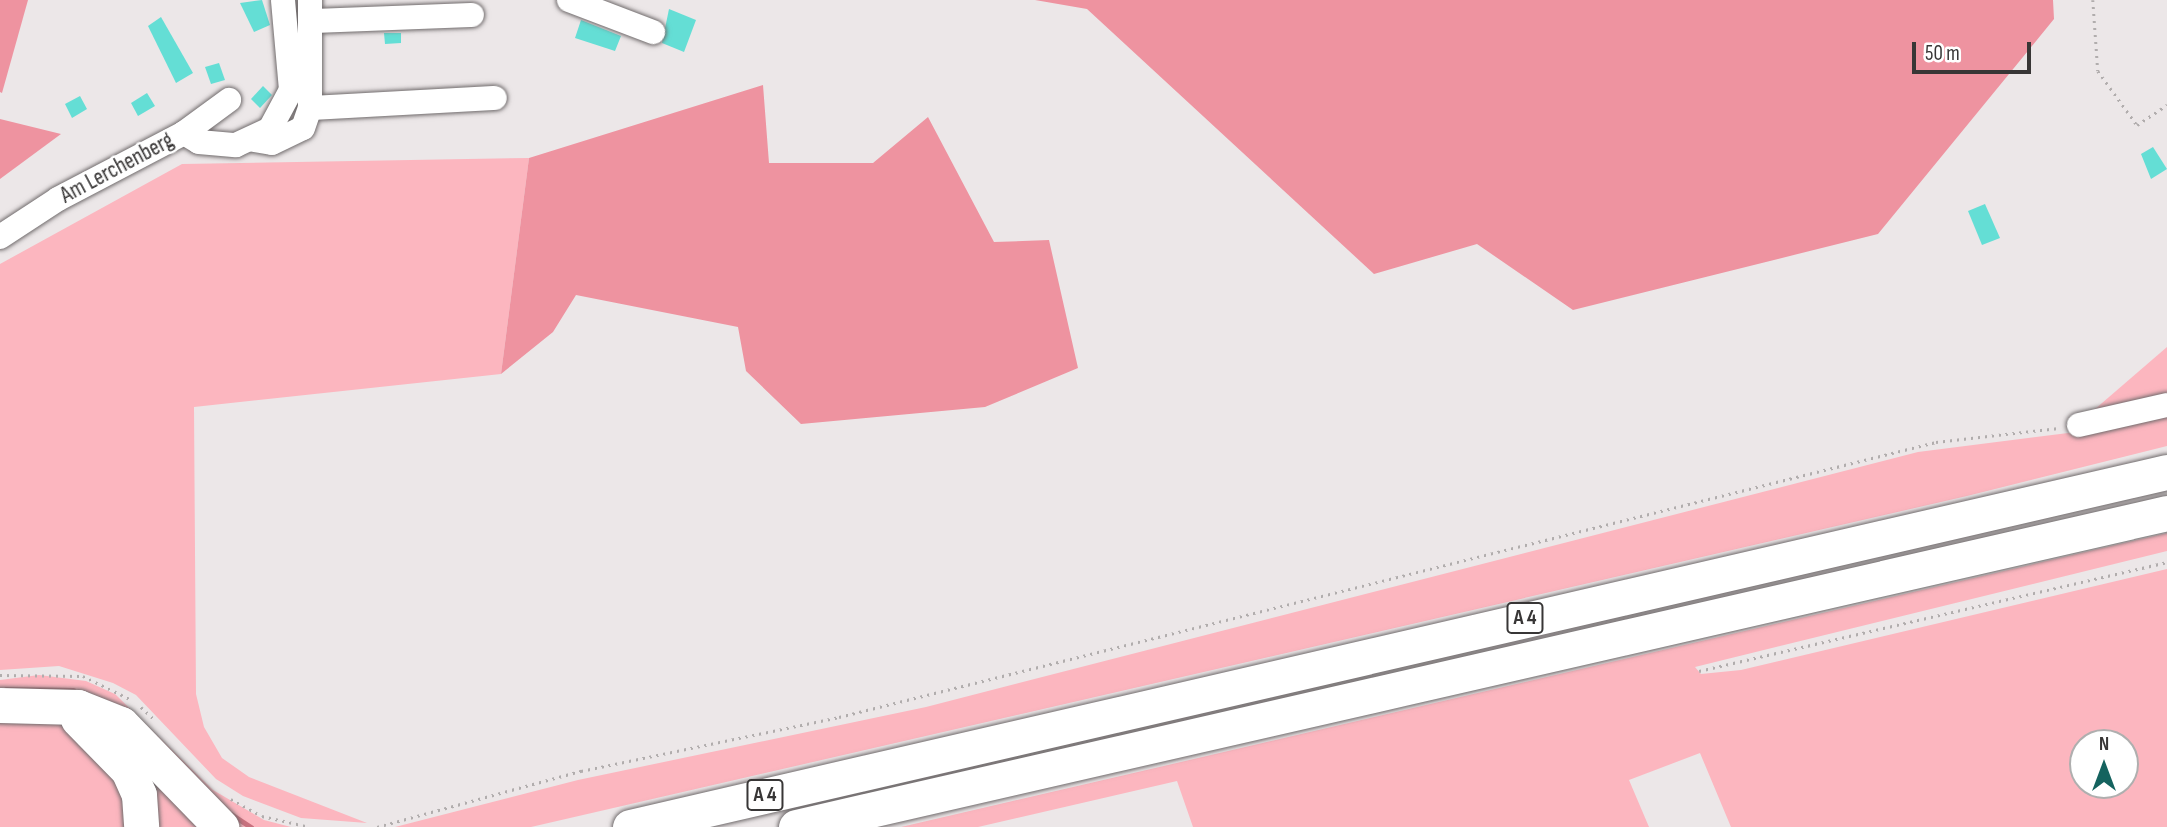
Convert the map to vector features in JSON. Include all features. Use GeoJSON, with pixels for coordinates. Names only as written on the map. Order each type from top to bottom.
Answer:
{"type":"FeatureCollection","features":[{"type":"Feature","properties":{"kind":"highway","name":"A 4"},"geometry":{"type":"LineString","coordinates":[[629,827],[2167,472]]}},
{"type":"Feature","properties":{"kind":"highway","name":"A 4"},"geometry":{"type":"LineString","coordinates":[[796,827],[2167,513]]}},
{"type":"Feature","properties":{"kind":"highway"},"geometry":{"type":"LineString","coordinates":[[0,705],[58,705],[121,724],[221,827]]}},
{"type":"Feature","properties":{"kind":"highway"},"geometry":{"type":"LineString","coordinates":[[58,705],[112,747],[128,770],[139,795],[141,827]]}},
{"type":"Feature","properties":{"kind":"street"},"geometry":{"type":"LineString","coordinates":[[254,140],[281,118],[291,90],[283,0]]}},
{"type":"Feature","properties":{"kind":"street"},"geometry":{"type":"LineString","coordinates":[[569,0],[653,32]]}},
{"type":"Feature","properties":{"kind":"street"},"geometry":{"type":"LineString","coordinates":[[472,15],[312,10],[310,108],[495,98]]}},
{"type":"Feature","properties":{"kind":"street"},"geometry":{"type":"LineString","coordinates":[[184,133],[229,100]]}},
{"type":"Feature","properties":{"kind":"street","name":"Am Lerchenberg"},"geometry":{"type":"LineString","coordinates":[[0,237],[58,199],[184,133],[217,145],[289,138],[303,128],[310,108]]}},
{"type":"Feature","properties":{"kind":"street"},"geometry":{"type":"LineString","coordinates":[[2079,425],[2167,405]]}},
{"type":"Feature","properties":{"kind":"path"},"geometry":{"type":"LineString","coordinates":[[2093,0],[2098,71],[2137,125],[2167,105]]}},
{"type":"Feature","properties":{"kind":"path"},"geometry":{"type":"LineString","coordinates":[[377,827],[581,771],[839,717],[1936,442],[2079,425]]}},
{"type":"Feature","properties":{"kind":"path"},"geometry":{"type":"LineString","coordinates":[[1699,671],[2167,562]]}},
{"type":"Feature","properties":{"kind":"shaded area"},"geometry":{"type":"Polygon","coordinates":[[[0,0],[28,0],[2,93],[0,92],[0,0]]]}},
{"type":"Feature","properties":{"kind":"shaded area"},"geometry":{"type":"Polygon","coordinates":[[[1035,0],[2053,0],[2054,19],[1878,234],[1573,310],[1477,244],[1374,274],[1087,9],[1035,0]]]}},
{"type":"Feature","properties":{"kind":"shaded area"},"geometry":{"type":"Polygon","coordinates":[[[763,85],[769,163],[873,163],[928,117],[994,242],[1049,240],[1078,368],[985,407],[801,424],[746,371],[738,327],[576,295],[553,332],[501,374],[529,158],[763,85]]]}},
{"type":"Feature","properties":{"kind":"shaded area"},"geometry":{"type":"Polygon","coordinates":[[[0,119],[61,134],[0,179],[0,119]]]}},
{"type":"Feature","properties":{"kind":"shaded area"},"geometry":{"type":"Polygon","coordinates":[[[529,158],[501,374],[194,407],[196,694],[204,727],[222,758],[249,777],[367,823],[301,818],[243,796],[216,779],[136,695],[113,683],[59,666],[0,670],[0,264],[182,164],[529,158]]]}},
{"type":"Feature","properties":{"kind":"shaded area"},"geometry":{"type":"Polygon","coordinates":[[[2167,347],[2167,400],[2087,416],[2167,347]]]}},
{"type":"Feature","properties":{"kind":"shaded area"},"geometry":{"type":"Polygon","coordinates":[[[2167,414],[2167,446],[1967,496],[531,827],[395,827],[578,780],[926,707],[1918,452],[2124,426],[2167,414]]]}},
{"type":"Feature","properties":{"kind":"shaded area"},"geometry":{"type":"Polygon","coordinates":[[[2167,533],[2167,551],[1695,667],[1701,674],[1741,670],[2167,569],[2167,827],[1731,827],[1700,753],[1629,780],[1649,827],[1193,827],[1177,781],[978,827],[901,827],[2167,533]]]}},
{"type":"Feature","properties":{"kind":"shaded area"},"geometry":{"type":"Polygon","coordinates":[[[39,675],[86,681],[115,694],[213,790],[264,820],[291,827],[232,827],[162,755],[0,695],[0,680],[39,675]]]}},
{"type":"Feature","properties":{"kind":"shaded area"},"geometry":{"type":"Polygon","coordinates":[[[0,715],[42,715],[94,738],[136,827],[0,827],[0,715]]]}},
{"type":"Feature","properties":{"kind":"shaded area"},"geometry":{"type":"Polygon","coordinates":[[[96,717],[209,827],[157,827],[96,717]]]}},
{"type":"Feature","properties":{"kind":"building"},"geometry":{"type":"Polygon","coordinates":[[[262,0],[270,25],[254,32],[240,3],[262,0]]]}},
{"type":"Feature","properties":{"kind":"building"},"geometry":{"type":"Polygon","coordinates":[[[669,9],[696,20],[684,52],[662,43],[669,9]]]}},
{"type":"Feature","properties":{"kind":"building"},"geometry":{"type":"Polygon","coordinates":[[[161,17],[193,73],[176,83],[148,26],[161,17]]]}},
{"type":"Feature","properties":{"kind":"building"},"geometry":{"type":"Polygon","coordinates":[[[581,20],[621,36],[615,51],[575,38],[581,20]]]}},
{"type":"Feature","properties":{"kind":"building"},"geometry":{"type":"Polygon","coordinates":[[[384,33],[401,33],[401,43],[385,44],[384,33]]]}},
{"type":"Feature","properties":{"kind":"building"},"geometry":{"type":"Polygon","coordinates":[[[219,63],[225,80],[211,84],[205,67],[219,63]]]}},
{"type":"Feature","properties":{"kind":"building"},"geometry":{"type":"Polygon","coordinates":[[[263,86],[272,95],[260,108],[251,99],[263,86]]]}},
{"type":"Feature","properties":{"kind":"building"},"geometry":{"type":"Polygon","coordinates":[[[147,93],[155,106],[138,116],[131,103],[147,93]]]}},
{"type":"Feature","properties":{"kind":"building"},"geometry":{"type":"Polygon","coordinates":[[[80,96],[87,109],[72,118],[65,104],[80,96]]]}},
{"type":"Feature","properties":{"kind":"building"},"geometry":{"type":"Polygon","coordinates":[[[2153,147],[2167,169],[2151,179],[2141,154],[2153,147]]]}},
{"type":"Feature","properties":{"kind":"building"},"geometry":{"type":"Polygon","coordinates":[[[1985,204],[2000,238],[1982,245],[1968,211],[1985,204]]]}},
{"type":"Feature","properties":{"kind":"waterway"},"geometry":{"type":"LineString","coordinates":[[6,689],[73,690]]}},
{"type":"Feature","properties":{"kind":"waterway"},"geometry":{"type":"LineString","coordinates":[[231,814],[251,827]]}}]}
